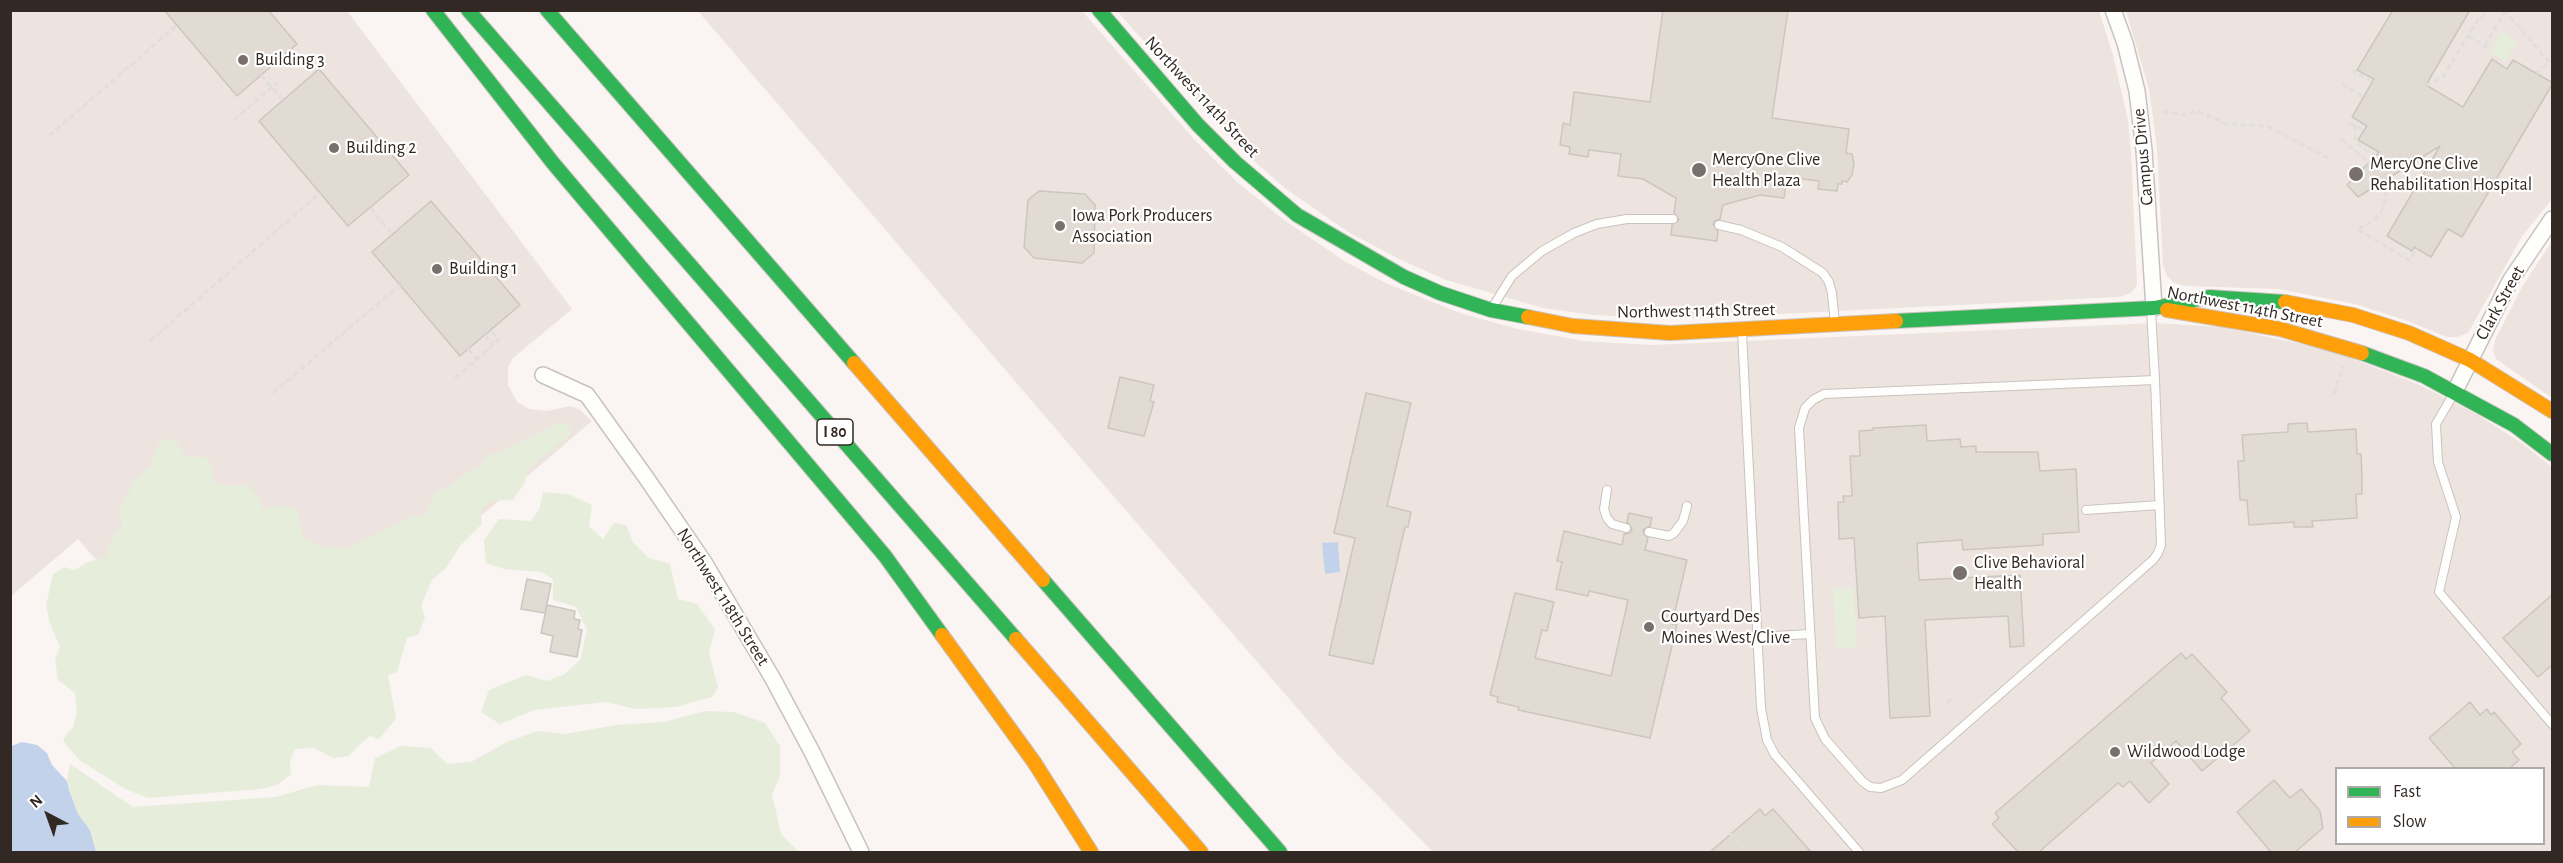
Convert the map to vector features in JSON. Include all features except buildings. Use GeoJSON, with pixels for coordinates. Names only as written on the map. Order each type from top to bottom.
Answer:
{"type":"FeatureCollection","features":[{"type":"Feature","properties":{"kind":"main road"},"geometry":{"type":"LineString","coordinates":[[433,10],[553,163],[885,556],[1034,762],[1091,852]]}},
{"type":"Feature","properties":{"kind":"main road","name":"I 80"},"geometry":{"type":"LineString","coordinates":[[468,10],[1201,852]]}},
{"type":"Feature","properties":{"kind":"main road"},"geometry":{"type":"LineString","coordinates":[[547,10],[1280,852]]}},
{"type":"Feature","properties":{"kind":"main road","name":"Northwest 114th Street"},"geometry":{"type":"LineString","coordinates":[[1099,10],[1198,125],[1235,162],[1297,215],[1404,277],[1440,293],[1491,310],[1573,326],[1670,333],[2152,308],[2209,297],[2275,300],[2352,315],[2409,333],[2470,360],[2553,411]]}},
{"type":"Feature","properties":{"kind":"main road","name":"Northwest 114th Street"},"geometry":{"type":"LineString","coordinates":[[2152,308],[2280,329],[2344,346],[2424,376],[2455,391],[2514,425],[2553,454]]}},
{"type":"Feature","properties":{"kind":"main road"},"geometry":{"type":"LineString","coordinates":[[1254,823],[1290,852]]}},
{"type":"Feature","properties":{"kind":"street","name":"Campus Drive"},"geometry":{"type":"LineString","coordinates":[[2112,10],[2125,43],[2137,91],[2144,150],[2152,308]]}},
{"type":"Feature","properties":{"kind":"street","name":"Clark Street"},"geometry":{"type":"LineString","coordinates":[[2455,391],[2510,281],[2552,220]]}},
{"type":"Feature","properties":{"kind":"street","name":"Northwest 118th Street"},"geometry":{"type":"LineString","coordinates":[[543,375],[587,395],[697,553],[779,689],[813,752],[861,852]]}},
{"type":"Feature","properties":{"kind":"lane"},"geometry":{"type":"LineString","coordinates":[[1491,310],[1512,276],[1542,251],[1574,233],[1597,224],[1627,219],[1673,219]]}},
{"type":"Feature","properties":{"kind":"lane"},"geometry":{"type":"LineString","coordinates":[[1719,225],[1741,230],[1782,247],[1823,273],[1832,293],[1835,326]]}},
{"type":"Feature","properties":{"kind":"lane"},"geometry":{"type":"LineString","coordinates":[[2152,308],[2155,380],[2160,505],[2161,545],[2153,560],[1902,780],[1889,786],[1870,787],[1862,781],[1819,729],[1815,718],[1799,428],[1805,408],[1824,394],[2155,380]]}},
{"type":"Feature","properties":{"kind":"lane"},"geometry":{"type":"LineString","coordinates":[[1742,331],[1761,708],[1767,740],[1775,755],[1859,852]]}},
{"type":"Feature","properties":{"kind":"lane"},"geometry":{"type":"LineString","coordinates":[[2455,391],[2436,424],[2438,462],[2456,517],[2439,592],[2553,724]]}},
{"type":"Feature","properties":{"kind":"lane"},"geometry":{"type":"LineString","coordinates":[[1607,490],[1604,509],[1607,518],[1612,524],[1626,528]]}},
{"type":"Feature","properties":{"kind":"lane"},"geometry":{"type":"LineString","coordinates":[[2086,510],[2160,505]]}},
{"type":"Feature","properties":{"kind":"lane"},"geometry":{"type":"LineString","coordinates":[[1649,532],[1668,536],[1674,533],[1683,521],[1687,506]]}},
{"type":"Feature","properties":{"kind":"lane"},"geometry":{"type":"LineString","coordinates":[[1757,637],[1810,634]]}},
{"type":"Feature","properties":{"kind":"path"},"geometry":{"type":"LineString","coordinates":[[2426,85],[2443,77],[2487,10]]}},
{"type":"Feature","properties":{"kind":"path"},"geometry":{"type":"LineString","coordinates":[[2485,46],[2505,11],[2549,62],[2536,73]]}},
{"type":"Feature","properties":{"kind":"path"},"geometry":{"type":"LineString","coordinates":[[49,136],[177,25]]}},
{"type":"Feature","properties":{"kind":"path"},"geometry":{"type":"LineString","coordinates":[[2468,36],[2491,50]]}},
{"type":"Feature","properties":{"kind":"path"},"geometry":{"type":"LineString","coordinates":[[2351,70],[2373,82]]}},
{"type":"Feature","properties":{"kind":"path"},"geometry":{"type":"LineString","coordinates":[[261,75],[283,100]]}},
{"type":"Feature","properties":{"kind":"path"},"geometry":{"type":"LineString","coordinates":[[234,120],[278,83]]}},
{"type":"Feature","properties":{"kind":"path"},"geometry":{"type":"LineString","coordinates":[[2342,84],[2364,97]]}},
{"type":"Feature","properties":{"kind":"path"},"geometry":{"type":"LineString","coordinates":[[2163,112],[2181,115],[2198,111],[2227,124],[2267,126],[2328,158]]}},
{"type":"Feature","properties":{"kind":"path"},"geometry":{"type":"LineString","coordinates":[[2349,125],[2355,125],[2364,131]]}},
{"type":"Feature","properties":{"kind":"path"},"geometry":{"type":"LineString","coordinates":[[2355,125],[2355,138],[2361,147],[2376,156]]}},
{"type":"Feature","properties":{"kind":"path"},"geometry":{"type":"LineString","coordinates":[[2341,139],[2369,163]]}},
{"type":"Feature","properties":{"kind":"path"},"geometry":{"type":"LineString","coordinates":[[2383,182],[2386,196],[2381,213],[2370,223],[2357,229],[2409,260],[2417,249]]}},
{"type":"Feature","properties":{"kind":"path"},"geometry":{"type":"LineString","coordinates":[[150,340],[320,193]]}},
{"type":"Feature","properties":{"kind":"path"},"geometry":{"type":"LineString","coordinates":[[370,208],[393,235]]}},
{"type":"Feature","properties":{"kind":"path"},"geometry":{"type":"LineString","coordinates":[[273,393],[400,285]]}},
{"type":"Feature","properties":{"kind":"path"},"geometry":{"type":"LineString","coordinates":[[455,378],[499,340],[491,330]]}},
{"type":"Feature","properties":{"kind":"path"},"geometry":{"type":"LineString","coordinates":[[485,335],[493,345]]}},
{"type":"Feature","properties":{"kind":"path"},"geometry":{"type":"LineString","coordinates":[[468,349],[477,359]]}},
{"type":"Feature","properties":{"kind":"path"},"geometry":{"type":"LineString","coordinates":[[2334,394],[2343,366]]}},
{"type":"Feature","properties":{"kind":"path"},"geometry":{"type":"LineString","coordinates":[[2012,621],[2023,634]]}},
{"type":"Feature","properties":{"kind":"path"},"geometry":{"type":"LineString","coordinates":[[1947,703],[1953,696]]}},
{"type":"Feature","properties":{"kind":"path"},"geometry":{"type":"LineString","coordinates":[[1729,832],[1747,852]]}},
{"type":"Feature","properties":{"kind":"shaded area"},"geometry":{"type":"Polygon","coordinates":[[[11,11],[347,11],[572,309],[513,358],[508,368],[508,385],[517,402],[529,409],[547,411],[570,406],[579,409],[592,421],[238,723],[78,539],[11,596],[11,11]]]}},
{"type":"Feature","properties":{"kind":"shaded area"},"geometry":{"type":"Polygon","coordinates":[[[698,11],[1082,11],[1194,139],[1236,181],[1284,220],[1346,262],[1388,284],[1460,313],[1518,329],[1584,341],[1651,345],[2154,323],[2221,327],[2330,350],[2420,385],[2478,415],[2523,444],[2552,467],[2552,852],[1433,852],[1337,754],[698,11]]]}},
{"type":"Feature","properties":{"kind":"shaded area","name":"MercyOne Clive Health Plaza"},"geometry":{"type":"Polygon","coordinates":[[[1117,11],[2099,11],[2113,55],[2128,120],[2137,285],[2131,293],[2119,297],[1699,318],[1593,315],[1543,308],[1446,280],[1399,259],[1348,232],[1286,189],[1238,147],[1117,11]]]}},
{"type":"Feature","properties":{"kind":"shaded area","name":"MercyOne Clive Rehabilitation Hospital"},"geometry":{"type":"Polygon","coordinates":[[[2126,11],[2551,11],[2552,199],[2523,235],[2468,333],[2457,337],[2446,337],[2408,321],[2355,304],[2278,289],[2187,286],[2174,283],[2167,276],[2163,266],[2157,149],[2149,89],[2126,11]]]}},
{"type":"Feature","properties":{"kind":"shaded area"},"geometry":{"type":"Polygon","coordinates":[[[2552,241],[2552,398],[2496,359],[2493,351],[2495,340],[2522,287],[2552,241]]]}},
{"type":"Feature","properties":{"kind":"green space"},"geometry":{"type":"Polygon","coordinates":[[[2502,31],[2517,40],[2505,61],[2490,52],[2502,31]]]}},
{"type":"Feature","properties":{"kind":"green space"},"geometry":{"type":"Polygon","coordinates":[[[558,422],[570,426],[572,433],[528,470],[524,484],[513,500],[491,501],[480,512],[482,524],[460,546],[446,568],[432,580],[421,605],[425,617],[418,635],[407,638],[397,672],[388,675],[396,719],[379,739],[370,736],[349,756],[333,758],[314,748],[295,749],[290,760],[291,774],[277,785],[261,789],[148,798],[125,789],[79,760],[63,741],[73,728],[77,712],[75,693],[58,680],[55,659],[60,647],[50,624],[46,605],[53,574],[64,567],[75,570],[86,563],[106,557],[112,539],[122,525],[120,509],[137,477],[151,466],[155,450],[163,438],[176,441],[185,456],[208,458],[215,482],[249,486],[263,510],[279,505],[297,508],[303,538],[317,545],[343,549],[408,519],[425,514],[435,493],[450,486],[466,473],[477,470],[488,456],[536,435],[558,422]]]}},
{"type":"Feature","properties":{"kind":"green space"},"geometry":{"type":"Polygon","coordinates":[[[543,492],[568,494],[592,505],[589,526],[603,539],[614,523],[626,525],[633,542],[649,558],[670,564],[678,599],[697,604],[715,629],[709,653],[718,688],[712,697],[676,707],[636,709],[606,702],[534,710],[500,724],[481,712],[489,690],[526,675],[547,681],[565,674],[580,660],[587,630],[576,607],[553,600],[553,579],[541,572],[504,569],[486,563],[484,540],[499,519],[531,521],[540,508],[543,492]]]}},
{"type":"Feature","properties":{"kind":"green space"},"geometry":{"type":"Polygon","coordinates":[[[1853,588],[1857,647],[1836,648],[1833,589],[1853,588]]]}},
{"type":"Feature","properties":{"kind":"green space"},"geometry":{"type":"Polygon","coordinates":[[[705,711],[734,712],[765,723],[780,746],[780,776],[772,794],[781,834],[799,852],[96,852],[90,830],[78,814],[67,781],[70,764],[133,807],[276,797],[317,785],[369,787],[375,758],[401,746],[431,748],[447,764],[471,762],[507,742],[537,731],[565,734],[616,725],[664,722],[705,711]]]}},
{"type":"Feature","properties":{"kind":"water"},"geometry":{"type":"Polygon","coordinates":[[[1338,542],[1340,572],[1325,574],[1322,543],[1338,542]]]}},
{"type":"Feature","properties":{"kind":"water"},"geometry":{"type":"Polygon","coordinates":[[[22,742],[37,745],[47,753],[52,765],[67,781],[78,814],[90,830],[96,852],[11,852],[11,746],[22,742]]]}},
{"type":"Feature","properties":{"kind":"traffic: fast"},"geometry":{"type":"LineString","coordinates":[[433,10],[553,163],[885,556],[942,635]]}},
{"type":"Feature","properties":{"kind":"traffic: fast"},"geometry":{"type":"LineString","coordinates":[[468,10],[1016,639]]}},
{"type":"Feature","properties":{"kind":"traffic: fast"},"geometry":{"type":"LineString","coordinates":[[547,10],[854,363]]}},
{"type":"Feature","properties":{"kind":"traffic: fast"},"geometry":{"type":"LineString","coordinates":[[1099,10],[1198,125],[1235,162],[1297,215],[1404,277],[1440,293],[1491,310],[1528,317]]}},
{"type":"Feature","properties":{"kind":"traffic: fast"},"geometry":{"type":"LineString","coordinates":[[1896,321],[2154,308],[2209,297],[2285,302]]}},
{"type":"Feature","properties":{"kind":"traffic: fast"},"geometry":{"type":"LineString","coordinates":[[2362,353],[2424,376],[2514,425],[2552,454]]}},
{"type":"Feature","properties":{"kind":"traffic: fast"},"geometry":{"type":"LineString","coordinates":[[1043,580],[1280,852]]}},
{"type":"Feature","properties":{"kind":"traffic: slow"},"geometry":{"type":"LineString","coordinates":[[2285,302],[2353,315],[2409,333],[2470,360],[2552,411]]}},
{"type":"Feature","properties":{"kind":"traffic: slow"},"geometry":{"type":"LineString","coordinates":[[2167,310],[2280,329],[2362,353]]}},
{"type":"Feature","properties":{"kind":"traffic: slow"},"geometry":{"type":"LineString","coordinates":[[1528,317],[1573,326],[1670,333],[1896,321]]}},
{"type":"Feature","properties":{"kind":"traffic: slow"},"geometry":{"type":"LineString","coordinates":[[854,363],[1043,580]]}},
{"type":"Feature","properties":{"kind":"traffic: slow"},"geometry":{"type":"LineString","coordinates":[[942,635],[1034,762],[1091,852]]}},
{"type":"Feature","properties":{"kind":"traffic: slow"},"geometry":{"type":"LineString","coordinates":[[1016,639],[1201,852]]}},
{"type":"Feature","properties":{"kind":"place","name":"Building 3"},"geometry":{"type":"Point","coordinates":[243,60]}},
{"type":"Feature","properties":{"kind":"place","name":"Building 2"},"geometry":{"type":"Point","coordinates":[334,148]}},
{"type":"Feature","properties":{"kind":"place","name":"MercyOne Clive Health Plaza"},"geometry":{"type":"Point","coordinates":[1699,170]}},
{"type":"Feature","properties":{"kind":"place","name":"MercyOne Clive Rehabilitation Hospital"},"geometry":{"type":"Point","coordinates":[2356,174]}},
{"type":"Feature","properties":{"kind":"place","name":"Iowa Pork Producers Association"},"geometry":{"type":"Point","coordinates":[1060,226]}},
{"type":"Feature","properties":{"kind":"place","name":"Building 1"},"geometry":{"type":"Point","coordinates":[437,269]}},
{"type":"Feature","properties":{"kind":"place","name":"Clive Behavioral Health"},"geometry":{"type":"Point","coordinates":[1960,573]}},
{"type":"Feature","properties":{"kind":"place","name":"Courtyard Des Moines West/Clive"},"geometry":{"type":"Point","coordinates":[1649,627]}},
{"type":"Feature","properties":{"kind":"place","name":"Wildwood Lodge"},"geometry":{"type":"Point","coordinates":[2115,752]}}]}
